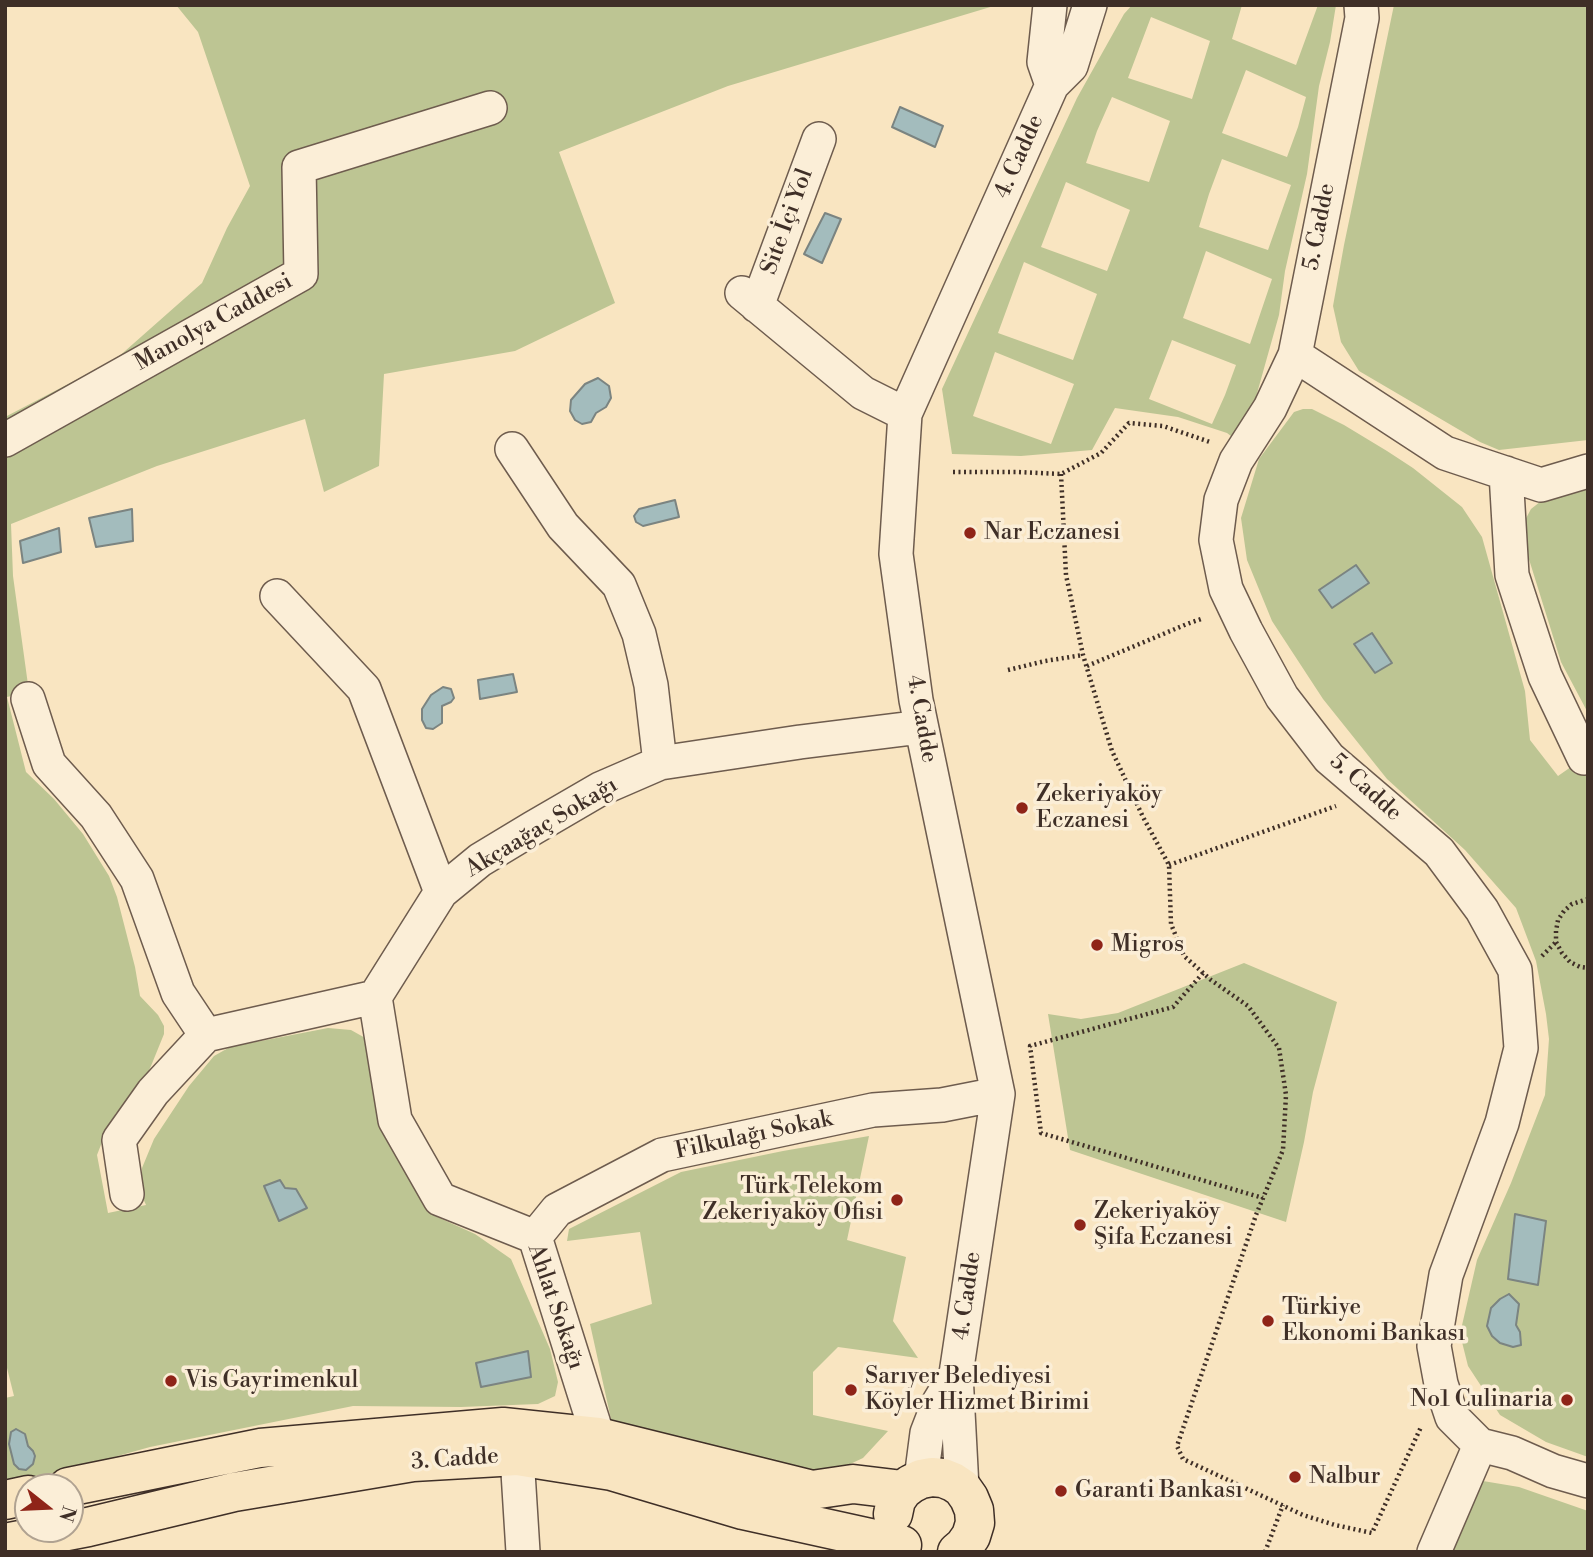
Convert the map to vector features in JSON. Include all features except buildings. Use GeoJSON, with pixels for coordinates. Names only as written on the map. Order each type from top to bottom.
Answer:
{"type":"FeatureCollection","features":[{"type":"Feature","properties":{"kind":"main road","name":"3. Cadde"},"geometry":{"type":"LineString","coordinates":[[84,1484],[260,1448],[503,1427],[598,1437],[812,1490],[853,1484],[912,1485],[932,1477],[943,1478],[962,1488]]}},
{"type":"Feature","properties":{"kind":"main road","name":"3. Cadde"},"geometry":{"type":"LineString","coordinates":[[5,1543],[88,1527],[234,1492],[413,1462],[517,1456],[612,1471],[743,1510],[906,1549]]}},
{"type":"Feature","properties":{"kind":"main road"},"geometry":{"type":"LineString","coordinates":[[906,1549],[895,1535],[893,1512],[897,1500],[912,1485]]}},
{"type":"Feature","properties":{"kind":"main road"},"geometry":{"type":"LineString","coordinates":[[962,1488],[974,1510],[971,1546]]}},
{"type":"Feature","properties":{"kind":"street"},"geometry":{"type":"LineString","coordinates":[[1050,5],[1044,62],[1052,85]]}},
{"type":"Feature","properties":{"kind":"street","name":"4. Cadde"},"geometry":{"type":"LineString","coordinates":[[956,1374],[998,1094],[921,727],[896,554],[905,414],[1052,85],[1071,65],[1090,5]]}},
{"type":"Feature","properties":{"kind":"street","name":"5. Cadde"},"geometry":{"type":"LineString","coordinates":[[1361,5],[1362,18],[1295,355],[1270,408],[1236,461],[1221,500],[1216,540],[1226,589],[1245,631],[1282,697],[1329,758],[1438,852],[1482,910],[1515,970],[1521,1048],[1502,1123],[1446,1275],[1434,1346],[1441,1384],[1452,1417],[1480,1445]]}},
{"type":"Feature","properties":{"kind":"street","name":"Manolya Caddesi"},"geometry":{"type":"LineString","coordinates":[[5,440],[301,274],[299,167],[490,108]]}},
{"type":"Feature","properties":{"kind":"street","name":"Site İçi Yol"},"geometry":{"type":"LineString","coordinates":[[819,139],[750,299],[863,393],[905,414]]}},
{"type":"Feature","properties":{"kind":"street"},"geometry":{"type":"LineString","coordinates":[[1295,355],[1444,453],[1541,485],[1588,471]]}},
{"type":"Feature","properties":{"kind":"street"},"geometry":{"type":"LineString","coordinates":[[512,449],[563,526],[619,585],[639,634],[651,685],[660,763]]}},
{"type":"Feature","properties":{"kind":"street"},"geometry":{"type":"LineString","coordinates":[[1506,473],[1512,575],[1545,676],[1584,758]]}},
{"type":"Feature","properties":{"kind":"street"},"geometry":{"type":"LineString","coordinates":[[277,596],[364,689],[441,892]]}},
{"type":"Feature","properties":{"kind":"street"},"geometry":{"type":"LineString","coordinates":[[28,699],[49,764],[96,817],[137,879],[178,993],[206,1035]]}},
{"type":"Feature","properties":{"kind":"street","name":"Akçaağaç Sokağı"},"geometry":{"type":"LineString","coordinates":[[375,997],[441,892],[481,860],[600,789],[660,763],[921,727]]}},
{"type":"Feature","properties":{"kind":"street"},"geometry":{"type":"LineString","coordinates":[[127,1194],[119,1140],[153,1092],[206,1035],[375,997]]}},
{"type":"Feature","properties":{"kind":"street","name":"Ahlat Sokağı"},"geometry":{"type":"LineString","coordinates":[[375,997],[395,1120],[440,1199],[535,1237],[598,1437]]}},
{"type":"Feature","properties":{"kind":"street","name":"Filkulağı Sokak"},"geometry":{"type":"LineString","coordinates":[[535,1237],[557,1210],[662,1155],[873,1110],[942,1104],[998,1094]]}},
{"type":"Feature","properties":{"kind":"street"},"geometry":{"type":"LineString","coordinates":[[912,1485],[927,1433],[956,1374]]}},
{"type":"Feature","properties":{"kind":"street"},"geometry":{"type":"LineString","coordinates":[[956,1374],[962,1488]]}},
{"type":"Feature","properties":{"kind":"street"},"geometry":{"type":"LineString","coordinates":[[1434,1552],[1480,1445],[1512,1453],[1553,1471],[1588,1481]]}},
{"type":"Feature","properties":{"kind":"street"},"geometry":{"type":"LineString","coordinates":[[517,1456],[523,1552]]}},
{"type":"Feature","properties":{"kind":"path"},"geometry":{"type":"LineString","coordinates":[[953,472],[1060,474],[1101,453],[1129,423],[1163,426],[1221,446]]}},
{"type":"Feature","properties":{"kind":"path"},"geometry":{"type":"LineString","coordinates":[[1060,474],[1066,575],[1083,655],[1112,751],[1169,865],[1171,924],[1184,956],[1248,1006],[1279,1048],[1286,1095],[1283,1150],[1251,1228],[1177,1446],[1184,1459],[1303,1515],[1372,1533],[1441,1384]]}},
{"type":"Feature","properties":{"kind":"path"},"geometry":{"type":"LineString","coordinates":[[1087,666],[1208,617]]}},
{"type":"Feature","properties":{"kind":"path"},"geometry":{"type":"LineString","coordinates":[[1007,670],[1045,660],[1083,655]]}},
{"type":"Feature","properties":{"kind":"path"},"geometry":{"type":"LineString","coordinates":[[1169,865],[1371,794]]}},
{"type":"Feature","properties":{"kind":"path"},"geometry":{"type":"LineString","coordinates":[[1588,899],[1572,904],[1564,911],[1558,920],[1556,931],[1556,942],[1562,953],[1570,962],[1588,968]]}},
{"type":"Feature","properties":{"kind":"path"},"geometry":{"type":"LineString","coordinates":[[1203,973],[1172,1007],[1030,1046],[1041,1133],[1263,1198]]}},
{"type":"Feature","properties":{"kind":"path"},"geometry":{"type":"LineString","coordinates":[[1265,1552],[1283,1505]]}},
{"type":"Feature","properties":{"kind":"green space"},"geometry":{"type":"Polygon","coordinates":[[[176,5],[997,5],[728,86],[559,152],[615,303],[515,351],[384,374],[379,466],[324,492],[305,419],[157,466],[11,524],[13,576],[29,692],[7,697],[26,772],[54,799],[83,834],[109,876],[117,897],[140,996],[158,1015],[164,1026],[164,1034],[139,1092],[116,1113],[97,1155],[108,1213],[146,1205],[142,1196],[142,1168],[154,1139],[189,1086],[214,1056],[230,1047],[328,1028],[351,1030],[367,1039],[415,1187],[435,1216],[475,1234],[511,1259],[550,1349],[558,1382],[555,1396],[538,1404],[461,1407],[353,1406],[150,1447],[64,1471],[14,1473],[14,1479],[5,1481],[5,1398],[14,1396],[5,1360],[5,417],[116,359],[202,283],[250,186],[198,32],[176,5]]]}},
{"type":"Feature","properties":{"kind":"green space"},"geometry":{"type":"Polygon","coordinates":[[[1132,5],[1242,5],[1232,39],[1296,65],[1318,5],[1336,5],[1279,315],[1254,404],[1236,440],[1227,433],[1178,417],[1115,408],[1092,450],[1021,456],[952,454],[942,389],[1077,98],[1124,14],[1132,5]],[[1151,17],[1128,78],[1192,99],[1210,41],[1151,17]],[[1246,70],[1222,133],[1287,157],[1306,97],[1246,70]],[[1112,97],[1086,163],[1149,182],[1170,121],[1112,97]],[[1222,159],[1199,227],[1268,250],[1291,185],[1222,159]],[[1066,182],[1041,247],[1107,271],[1130,210],[1066,182]],[[1206,251],[1183,318],[1250,344],[1272,279],[1206,251]],[[1024,262],[998,333],[1073,360],[1097,294],[1024,262]],[[1172,340],[1149,399],[1212,424],[1236,365],[1172,340]],[[995,352],[973,416],[1051,444],[1074,384],[995,352]]]}},
{"type":"Feature","properties":{"kind":"green space"},"geometry":{"type":"Polygon","coordinates":[[[1394,5],[1588,5],[1588,440],[1499,450],[1480,442],[1359,371],[1341,342],[1333,306],[1394,5]]]}},
{"type":"Feature","properties":{"kind":"green space"},"geometry":{"type":"Polygon","coordinates":[[[1312,409],[1344,425],[1387,451],[1462,507],[1482,537],[1525,691],[1530,740],[1558,776],[1588,755],[1588,1457],[1546,1442],[1500,1415],[1468,1366],[1460,1334],[1477,1260],[1545,1095],[1549,1039],[1546,1014],[1536,961],[1516,908],[1465,850],[1387,779],[1323,699],[1272,621],[1247,560],[1241,518],[1259,459],[1294,412],[1312,409]]]}},
{"type":"Feature","properties":{"kind":"green space"},"geometry":{"type":"Polygon","coordinates":[[[1588,489],[1588,713],[1561,662],[1523,540],[1523,524],[1531,509],[1545,498],[1588,489]]]}},
{"type":"Feature","properties":{"kind":"green space"},"geometry":{"type":"Polygon","coordinates":[[[1244,963],[1337,1002],[1313,1092],[1286,1222],[1070,1150],[1048,1014],[1081,1019],[1118,1013],[1244,963]]]}},
{"type":"Feature","properties":{"kind":"green space"},"geometry":{"type":"Polygon","coordinates":[[[869,1136],[847,1240],[906,1257],[893,1321],[918,1358],[838,1347],[813,1372],[813,1415],[888,1431],[863,1458],[835,1471],[804,1474],[616,1425],[611,1419],[590,1324],[652,1304],[640,1232],[567,1241],[569,1229],[681,1172],[869,1136]]]}},
{"type":"Feature","properties":{"kind":"green space"},"geometry":{"type":"Polygon","coordinates":[[[1477,1480],[1519,1487],[1588,1511],[1588,1552],[1444,1552],[1477,1480]]]}},
{"type":"Feature","properties":{"kind":"water"},"geometry":{"type":"Polygon","coordinates":[[[900,107],[943,126],[935,147],[892,127],[900,107]]]}},
{"type":"Feature","properties":{"kind":"water"},"geometry":{"type":"Polygon","coordinates":[[[825,213],[841,219],[822,263],[804,254],[825,213]]]}},
{"type":"Feature","properties":{"kind":"water"},"geometry":{"type":"Polygon","coordinates":[[[598,378],[609,386],[611,398],[591,422],[582,424],[575,420],[570,411],[571,400],[585,384],[598,378]]]}},
{"type":"Feature","properties":{"kind":"water"},"geometry":{"type":"Polygon","coordinates":[[[675,500],[679,517],[643,526],[636,522],[634,516],[639,509],[675,500]]]}},
{"type":"Feature","properties":{"kind":"water"},"geometry":{"type":"Polygon","coordinates":[[[132,509],[133,541],[96,547],[89,518],[132,509]]]}},
{"type":"Feature","properties":{"kind":"water"},"geometry":{"type":"Polygon","coordinates":[[[59,528],[61,552],[23,563],[20,541],[59,528]]]}},
{"type":"Feature","properties":{"kind":"water"},"geometry":{"type":"Polygon","coordinates":[[[1356,565],[1369,583],[1332,608],[1319,590],[1356,565]]]}},
{"type":"Feature","properties":{"kind":"water"},"geometry":{"type":"Polygon","coordinates":[[[1372,633],[1392,663],[1375,673],[1354,644],[1372,633]]]}},
{"type":"Feature","properties":{"kind":"water"},"geometry":{"type":"Polygon","coordinates":[[[513,674],[517,692],[480,699],[478,680],[513,674]]]}},
{"type":"Feature","properties":{"kind":"water"},"geometry":{"type":"Polygon","coordinates":[[[443,687],[451,689],[454,698],[442,706],[442,723],[433,729],[426,728],[422,720],[422,709],[431,695],[443,687]]]}},
{"type":"Feature","properties":{"kind":"water"},"geometry":{"type":"Polygon","coordinates":[[[280,1180],[285,1188],[296,1189],[307,1208],[279,1221],[264,1186],[280,1180]]]}},
{"type":"Feature","properties":{"kind":"water"},"geometry":{"type":"Polygon","coordinates":[[[1515,1214],[1546,1221],[1538,1285],[1508,1279],[1515,1214]]]}},
{"type":"Feature","properties":{"kind":"water"},"geometry":{"type":"Polygon","coordinates":[[[1509,1294],[1519,1304],[1516,1325],[1520,1332],[1521,1345],[1513,1347],[1500,1343],[1492,1336],[1487,1326],[1491,1308],[1509,1294]]]}},
{"type":"Feature","properties":{"kind":"water"},"geometry":{"type":"Polygon","coordinates":[[[528,1351],[531,1377],[481,1387],[476,1363],[528,1351]]]}},
{"type":"Feature","properties":{"kind":"water"},"geometry":{"type":"Polygon","coordinates":[[[16,1429],[25,1434],[28,1446],[35,1456],[33,1464],[26,1470],[19,1469],[14,1464],[9,1444],[11,1432],[16,1429]]]}},
{"type":"Feature","properties":{"kind":"place","name":"Nar Eczanesi"},"geometry":{"type":"Point","coordinates":[970,533]}},
{"type":"Feature","properties":{"kind":"place","name":"Zekeriyaköy Eczanesi"},"geometry":{"type":"Point","coordinates":[1022,808]}},
{"type":"Feature","properties":{"kind":"place","name":"Migros"},"geometry":{"type":"Point","coordinates":[1097,945]}},
{"type":"Feature","properties":{"kind":"place","name":"Türk Telekom Zekeriyaköy Ofisi"},"geometry":{"type":"Point","coordinates":[897,1200]}},
{"type":"Feature","properties":{"kind":"place","name":"Zekeriyaköy Şifa Eczanesi"},"geometry":{"type":"Point","coordinates":[1080,1225]}},
{"type":"Feature","properties":{"kind":"place","name":"Türkiye Ekonomi Bankası"},"geometry":{"type":"Point","coordinates":[1268,1321]}},
{"type":"Feature","properties":{"kind":"place","name":"Vis Gayrimenkul"},"geometry":{"type":"Point","coordinates":[171,1381]}},
{"type":"Feature","properties":{"kind":"place","name":"Sarıyer Belediyesi Köyler Hizmet Birimi"},"geometry":{"type":"Point","coordinates":[851,1390]}},
{"type":"Feature","properties":{"kind":"place","name":"No1 Culinaria"},"geometry":{"type":"Point","coordinates":[1567,1400]}},
{"type":"Feature","properties":{"kind":"place","name":"Nalbur"},"geometry":{"type":"Point","coordinates":[1295,1477]}},
{"type":"Feature","properties":{"kind":"place","name":"Garanti Bankası"},"geometry":{"type":"Point","coordinates":[1061,1491]}}]}
